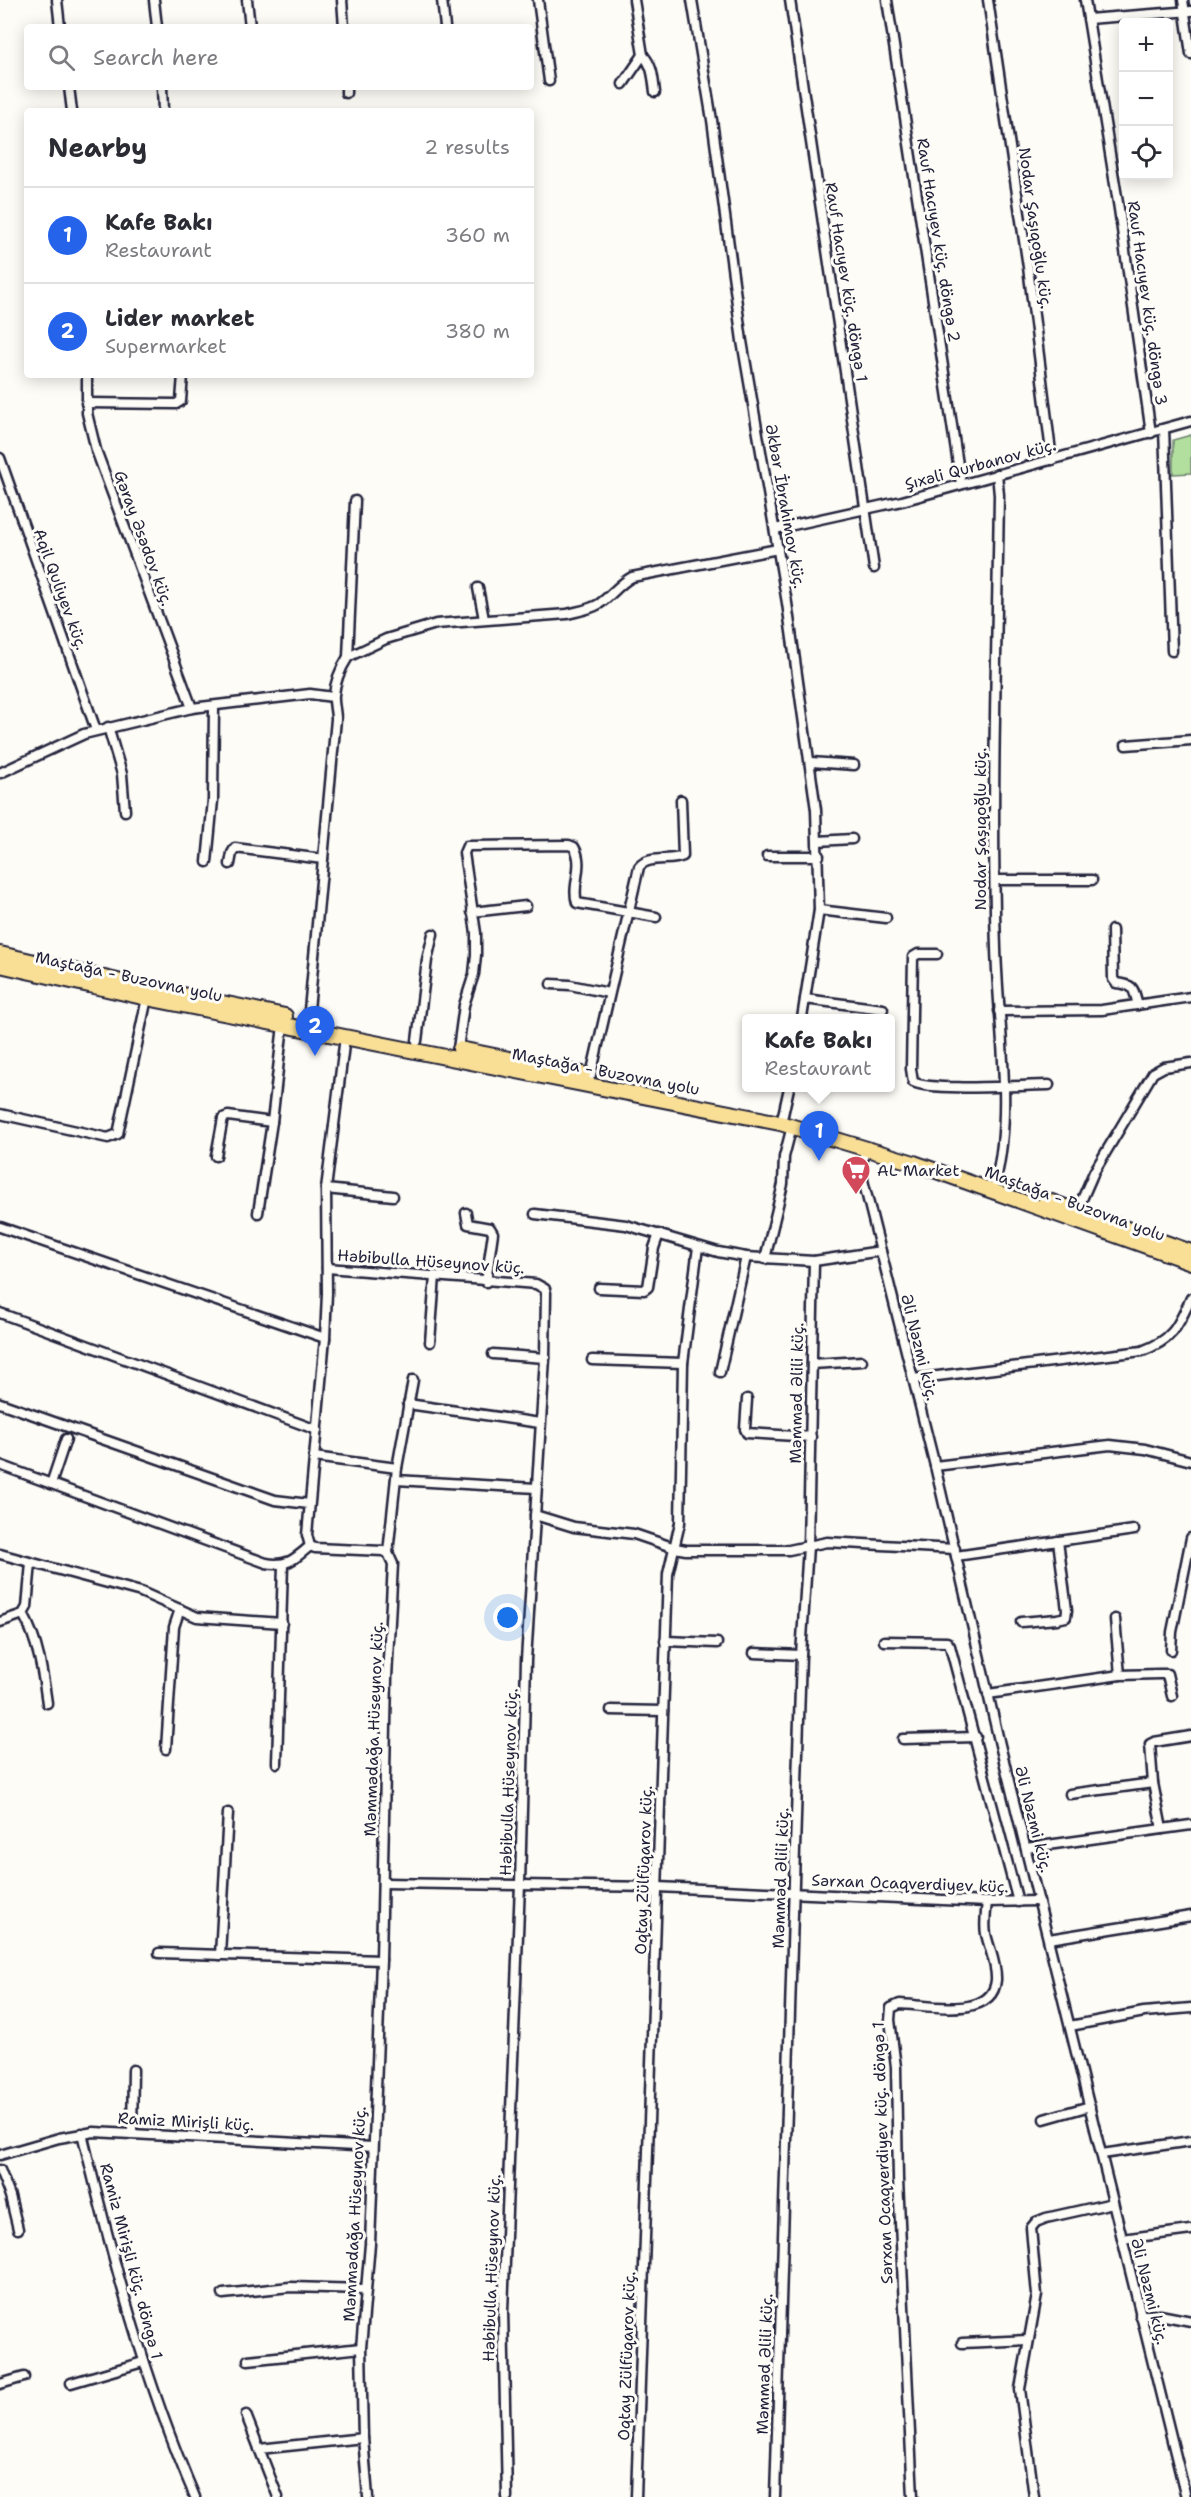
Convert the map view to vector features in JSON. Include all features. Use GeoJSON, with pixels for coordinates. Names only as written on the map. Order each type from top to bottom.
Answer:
{"type":"FeatureCollection","features":[{"type":"Feature","properties":{"kind":"main road"},"geometry":{"type":"LineString","coordinates":[[0,954],[308,1021],[591,1075],[783,1115],[995,1183],[1191,1252]]}},
{"type":"Feature","properties":{"kind":"main road","name":"Maştağa - Buzovna yolu"},"geometry":{"type":"LineString","coordinates":[[0,964],[147,998],[792,1126],[868,1144],[1191,1262]]}},
{"type":"Feature","properties":{"kind":"street"},"geometry":{"type":"LineString","coordinates":[[57,0],[60,24]]}},
{"type":"Feature","properties":{"kind":"street"},"geometry":{"type":"LineString","coordinates":[[154,0],[157,24]]}},
{"type":"Feature","properties":{"kind":"street"},"geometry":{"type":"LineString","coordinates":[[247,0],[250,24]]}},
{"type":"Feature","properties":{"kind":"street"},"geometry":{"type":"LineString","coordinates":[[342,0],[344,24]]}},
{"type":"Feature","properties":{"kind":"street"},"geometry":{"type":"LineString","coordinates":[[442,0],[445,24]]}},
{"type":"Feature","properties":{"kind":"street"},"geometry":{"type":"LineString","coordinates":[[538,0],[549,81]]}},
{"type":"Feature","properties":{"kind":"street"},"geometry":{"type":"LineString","coordinates":[[634,0],[643,55],[650,62],[655,92]]}},
{"type":"Feature","properties":{"kind":"street","name":"Əkbər İbrahimov küç."},"geometry":{"type":"LineString","coordinates":[[692,0],[712,120],[742,341],[775,530],[811,762],[819,856],[819,910],[803,1014]]}},
{"type":"Feature","properties":{"kind":"street","name":"Rauf Hacıyev küç. döngə 1"},"geometry":{"type":"LineString","coordinates":[[790,0],[874,568]]}},
{"type":"Feature","properties":{"kind":"street","name":"Rauf Hacıyev küç. döngə 2"},"geometry":{"type":"LineString","coordinates":[[887,0],[962,484]]}},
{"type":"Feature","properties":{"kind":"street","name":"Nodar Şaşıqoğlu küç."},"geometry":{"type":"LineString","coordinates":[[988,0],[1028,267],[1052,460]]}},
{"type":"Feature","properties":{"kind":"street","name":"Rauf Hacıyev küç. döngə 3"},"geometry":{"type":"LineString","coordinates":[[1085,0],[1119,209],[1151,433]]}},
{"type":"Feature","properties":{"kind":"street"},"geometry":{"type":"LineString","coordinates":[[1183,0],[1188,11],[1191,54]]}},
{"type":"Feature","properties":{"kind":"street"},"geometry":{"type":"LineString","coordinates":[[1088,19],[1188,11]]}},
{"type":"Feature","properties":{"kind":"street"},"geometry":{"type":"LineString","coordinates":[[623,84],[643,55]]}},
{"type":"Feature","properties":{"kind":"street"},"geometry":{"type":"LineString","coordinates":[[69,90],[72,108]]}},
{"type":"Feature","properties":{"kind":"street"},"geometry":{"type":"LineString","coordinates":[[162,90],[163,108]]}},
{"type":"Feature","properties":{"kind":"street","name":"Gəray Əsədov küç."},"geometry":{"type":"LineString","coordinates":[[87,378],[87,403],[96,450],[192,708]]}},
{"type":"Feature","properties":{"kind":"street"},"geometry":{"type":"LineString","coordinates":[[87,403],[176,404],[181,401],[183,378]]}},
{"type":"Feature","properties":{"kind":"street","name":"Şıxəli Qurbanov küç."},"geometry":{"type":"LineString","coordinates":[[775,530],[962,484],[1191,421]]}},
{"type":"Feature","properties":{"kind":"street"},"geometry":{"type":"LineString","coordinates":[[1164,429],[1172,651]]}},
{"type":"Feature","properties":{"kind":"street","name":"Aqil Quliyev küç."},"geometry":{"type":"LineString","coordinates":[[0,458],[96,730]]}},
{"type":"Feature","properties":{"kind":"street","name":"Nodar Şaşıqoğlu küç."},"geometry":{"type":"LineString","coordinates":[[995,1183],[1004,1137],[994,807],[999,495],[997,474]]}},
{"type":"Feature","properties":{"kind":"street"},"geometry":{"type":"LineString","coordinates":[[348,657],[355,501]]}},
{"type":"Feature","properties":{"kind":"street"},"geometry":{"type":"LineString","coordinates":[[308,1021],[336,719],[333,697],[342,665],[348,657],[386,639],[418,628],[484,619],[567,614],[586,610],[598,604],[619,585],[632,577],[778,549]]}},
{"type":"Feature","properties":{"kind":"street"},"geometry":{"type":"LineString","coordinates":[[478,588],[484,619]]}},
{"type":"Feature","properties":{"kind":"street"},"geometry":{"type":"LineString","coordinates":[[0,773],[68,740],[108,727],[192,708],[310,694],[333,697]]}},
{"type":"Feature","properties":{"kind":"street"},"geometry":{"type":"LineString","coordinates":[[207,862],[213,800],[214,706]]}},
{"type":"Feature","properties":{"kind":"street"},"geometry":{"type":"LineString","coordinates":[[108,727],[122,774],[125,811]]}},
{"type":"Feature","properties":{"kind":"street"},"geometry":{"type":"LineString","coordinates":[[1126,745],[1191,740]]}},
{"type":"Feature","properties":{"kind":"street"},"geometry":{"type":"LineString","coordinates":[[811,762],[854,765]]}},
{"type":"Feature","properties":{"kind":"street"},"geometry":{"type":"LineString","coordinates":[[591,1075],[639,867],[643,862],[683,856],[681,800]]}},
{"type":"Feature","properties":{"kind":"street"},"geometry":{"type":"LineString","coordinates":[[818,841],[852,839]]}},
{"type":"Feature","properties":{"kind":"street"},"geometry":{"type":"LineString","coordinates":[[458,1049],[464,1005],[476,964],[476,933],[464,853],[467,846],[569,844],[574,847],[579,860],[575,897],[577,903],[656,916]]}},
{"type":"Feature","properties":{"kind":"street"},"geometry":{"type":"LineString","coordinates":[[230,864],[232,853],[236,848],[322,859]]}},
{"type":"Feature","properties":{"kind":"street"},"geometry":{"type":"LineString","coordinates":[[767,856],[819,856]]}},
{"type":"Feature","properties":{"kind":"street"},"geometry":{"type":"LineString","coordinates":[[995,880],[1092,880]]}},
{"type":"Feature","properties":{"kind":"street"},"geometry":{"type":"LineString","coordinates":[[472,912],[526,906]]}},
{"type":"Feature","properties":{"kind":"street"},"geometry":{"type":"LineString","coordinates":[[819,910],[886,918]]}},
{"type":"Feature","properties":{"kind":"street"},"geometry":{"type":"LineString","coordinates":[[1112,930],[1113,979],[1116,983],[1133,988],[1138,1005]]}},
{"type":"Feature","properties":{"kind":"street"},"geometry":{"type":"LineString","coordinates":[[417,1041],[427,960],[434,934]]}},
{"type":"Feature","properties":{"kind":"street"},"geometry":{"type":"LineString","coordinates":[[937,954],[918,954],[913,957],[911,1070],[913,1082],[927,1086],[1049,1085]]}},
{"type":"Feature","properties":{"kind":"street"},"geometry":{"type":"LineString","coordinates":[[550,984],[570,985],[609,993]]}},
{"type":"Feature","properties":{"kind":"street"},"geometry":{"type":"LineString","coordinates":[[0,1114],[108,1138],[118,1134],[147,998]]}},
{"type":"Feature","properties":{"kind":"street"},"geometry":{"type":"LineString","coordinates":[[999,1011],[1102,1010],[1191,998]]}},
{"type":"Feature","properties":{"kind":"street"},"geometry":{"type":"LineString","coordinates":[[805,999],[883,1009]]}},
{"type":"Feature","properties":{"kind":"street"},"geometry":{"type":"LineString","coordinates":[[258,1213],[272,1122],[283,1025]]}},
{"type":"Feature","properties":{"kind":"street"},"geometry":{"type":"LineString","coordinates":[[310,1546],[307,1535],[309,1504],[325,1338],[326,1189],[345,1037]]}},
{"type":"Feature","properties":{"kind":"street"},"geometry":{"type":"LineString","coordinates":[[1077,1211],[1094,1172],[1153,1073],[1164,1067],[1191,1063]]}},
{"type":"Feature","properties":{"kind":"street"},"geometry":{"type":"LineString","coordinates":[[783,1115],[788,1092]]}},
{"type":"Feature","properties":{"kind":"street"},"geometry":{"type":"LineString","coordinates":[[216,1156],[223,1118],[228,1116],[272,1122]]}},
{"type":"Feature","properties":{"kind":"street"},"geometry":{"type":"LineString","coordinates":[[765,1259],[783,1184],[784,1157],[792,1126]]}},
{"type":"Feature","properties":{"kind":"street","name":"Əli Nəzmi küç."},"geometry":{"type":"LineString","coordinates":[[868,1144],[862,1162],[863,1180],[935,1466],[988,1694],[1186,2497]]}},
{"type":"Feature","properties":{"kind":"street"},"geometry":{"type":"LineString","coordinates":[[326,1189],[393,1196]]}},
{"type":"Feature","properties":{"kind":"street"},"geometry":{"type":"LineString","coordinates":[[466,1213],[468,1224],[490,1228],[493,1233],[486,1281]]}},
{"type":"Feature","properties":{"kind":"street"},"geometry":{"type":"LineString","coordinates":[[535,1214],[626,1225],[698,1247],[746,1257],[814,1261],[881,1251]]}},
{"type":"Feature","properties":{"kind":"street"},"geometry":{"type":"LineString","coordinates":[[0,1227],[325,1338]]}},
{"type":"Feature","properties":{"kind":"street"},"geometry":{"type":"LineString","coordinates":[[599,1288],[644,1290],[648,1287],[654,1248],[659,1234]]}},
{"type":"Feature","properties":{"kind":"street","name":"Oqtay Zülfüqarov küç."},"geometry":{"type":"LineString","coordinates":[[636,2497],[665,1641],[669,1564],[680,1523],[683,1363],[698,1247]]}},
{"type":"Feature","properties":{"kind":"street"},"geometry":{"type":"LineString","coordinates":[[720,1372],[746,1257]]}},
{"type":"Feature","properties":{"kind":"street","name":"Məmməd Əlili küç."},"geometry":{"type":"LineString","coordinates":[[775,2497],[801,1655],[808,1546],[814,1261]]}},
{"type":"Feature","properties":{"kind":"street","name":"Həbibulla Hüseynov küç."},"geometry":{"type":"LineString","coordinates":[[327,1268],[536,1284],[545,1288],[547,1301],[527,1649],[503,2311],[507,2497]]}},
{"type":"Feature","properties":{"kind":"street"},"geometry":{"type":"LineString","coordinates":[[430,1342],[435,1276]]}},
{"type":"Feature","properties":{"kind":"street"},"geometry":{"type":"LineString","coordinates":[[913,1379],[1142,1351],[1163,1342],[1171,1335],[1177,1328],[1191,1298]]}},
{"type":"Feature","properties":{"kind":"street"},"geometry":{"type":"LineString","coordinates":[[0,1313],[317,1430]]}},
{"type":"Feature","properties":{"kind":"street"},"geometry":{"type":"LineString","coordinates":[[494,1354],[545,1358]]}},
{"type":"Feature","properties":{"kind":"street"},"geometry":{"type":"LineString","coordinates":[[592,1360],[683,1363]]}},
{"type":"Feature","properties":{"kind":"street"},"geometry":{"type":"LineString","coordinates":[[812,1364],[862,1361]]}},
{"type":"Feature","properties":{"kind":"street","name":"Məmmədağa Hüseynov küç."},"geometry":{"type":"LineString","coordinates":[[368,2497],[363,2438],[362,2348],[381,1959],[387,1678],[393,1573],[388,1553],[397,1468],[413,1380]]}},
{"type":"Feature","properties":{"kind":"street"},"geometry":{"type":"LineString","coordinates":[[747,1399],[745,1429],[747,1433],[811,1437]]}},
{"type":"Feature","properties":{"kind":"street"},"geometry":{"type":"LineString","coordinates":[[0,1403],[275,1500],[309,1504]]}},
{"type":"Feature","properties":{"kind":"street"},"geometry":{"type":"LineString","coordinates":[[408,1404],[540,1423]]}},
{"type":"Feature","properties":{"kind":"street"},"geometry":{"type":"LineString","coordinates":[[51,1484],[66,1439]]}},
{"type":"Feature","properties":{"kind":"street"},"geometry":{"type":"LineString","coordinates":[[935,1466],[1110,1444],[1145,1449],[1191,1461]]}},
{"type":"Feature","properties":{"kind":"street"},"geometry":{"type":"LineString","coordinates":[[314,1457],[397,1468]]}},
{"type":"Feature","properties":{"kind":"street"},"geometry":{"type":"LineString","coordinates":[[0,1465],[266,1563],[283,1565],[296,1559],[310,1546],[388,1553]]}},
{"type":"Feature","properties":{"kind":"street"},"geometry":{"type":"LineString","coordinates":[[396,1480],[537,1488]]}},
{"type":"Feature","properties":{"kind":"street"},"geometry":{"type":"LineString","coordinates":[[535,1515],[574,1527],[634,1534],[675,1548],[789,1550],[827,1542],[955,1552],[1134,1530]]}},
{"type":"Feature","properties":{"kind":"street"},"geometry":{"type":"LineString","coordinates":[[1171,1650],[1172,1632],[1191,1538]]}},
{"type":"Feature","properties":{"kind":"street"},"geometry":{"type":"LineString","coordinates":[[1021,1622],[1057,1620],[1066,1617],[1058,1541]]}},
{"type":"Feature","properties":{"kind":"street"},"geometry":{"type":"LineString","coordinates":[[0,1554],[141,1592],[197,1617],[282,1623]]}},
{"type":"Feature","properties":{"kind":"street"},"geometry":{"type":"LineString","coordinates":[[0,1622],[23,1614],[27,1607],[31,1563]]}},
{"type":"Feature","properties":{"kind":"street"},"geometry":{"type":"LineString","coordinates":[[277,1763],[283,1565]]}},
{"type":"Feature","properties":{"kind":"street"},"geometry":{"type":"LineString","coordinates":[[166,1749],[174,1627],[180,1609]]}},
{"type":"Feature","properties":{"kind":"street"},"geometry":{"type":"LineString","coordinates":[[23,1614],[28,1623],[43,1674],[47,1703]]}},
{"type":"Feature","properties":{"kind":"street"},"geometry":{"type":"LineString","coordinates":[[1115,1619],[1120,1675]]}},
{"type":"Feature","properties":{"kind":"street"},"geometry":{"type":"LineString","coordinates":[[665,1641],[717,1643]]}},
{"type":"Feature","properties":{"kind":"street"},"geometry":{"type":"LineString","coordinates":[[884,1641],[947,1642],[950,1646],[1018,1902]]}},
{"type":"Feature","properties":{"kind":"street"},"geometry":{"type":"LineString","coordinates":[[754,1653],[801,1655]]}},
{"type":"Feature","properties":{"kind":"street"},"geometry":{"type":"LineString","coordinates":[[988,1694],[1120,1675],[1167,1674],[1172,1696]]}},
{"type":"Feature","properties":{"kind":"street"},"geometry":{"type":"LineString","coordinates":[[610,1710],[663,1711]]}},
{"type":"Feature","properties":{"kind":"street"},"geometry":{"type":"LineString","coordinates":[[1162,1829],[1153,1783],[1150,1744],[1191,1736]]}},
{"type":"Feature","properties":{"kind":"street"},"geometry":{"type":"LineString","coordinates":[[903,1739],[976,1737]]}},
{"type":"Feature","properties":{"kind":"street"},"geometry":{"type":"LineString","coordinates":[[1070,1794],[1153,1783]]}},
{"type":"Feature","properties":{"kind":"street"},"geometry":{"type":"LineString","coordinates":[[220,1955],[228,1813]]}},
{"type":"Feature","properties":{"kind":"street"},"geometry":{"type":"LineString","coordinates":[[1026,1848],[1191,1825]]}},
{"type":"Feature","properties":{"kind":"street","name":"Sərxan Ocaqverdiyev küç."},"geometry":{"type":"LineString","coordinates":[[383,1883],[658,1887],[987,1902],[1039,1901]]}},
{"type":"Feature","properties":{"kind":"street","name":"Sərxan Ocaqverdiyev küç. döngə 1"},"geometry":{"type":"LineString","coordinates":[[913,2497],[898,2180],[896,2067],[890,2020],[891,2008],[900,2004],[970,2007],[983,2002],[992,1995],[996,1979],[986,1932],[987,1902]]}},
{"type":"Feature","properties":{"kind":"street"},"geometry":{"type":"LineString","coordinates":[[1049,1939],[1191,1916]]}},
{"type":"Feature","properties":{"kind":"street"},"geometry":{"type":"LineString","coordinates":[[159,1953],[381,1959]]}},
{"type":"Feature","properties":{"kind":"street"},"geometry":{"type":"LineString","coordinates":[[1070,2026],[1144,2012],[1191,2008]]}},
{"type":"Feature","properties":{"kind":"street"},"geometry":{"type":"LineString","coordinates":[[132,2134],[133,2070]]}},
{"type":"Feature","properties":{"kind":"street"},"geometry":{"type":"LineString","coordinates":[[1044,2119],[1090,2106]]}},
{"type":"Feature","properties":{"kind":"street","name":"Ramiz Mirişli küç."},"geometry":{"type":"LineString","coordinates":[[0,2155],[82,2133],[373,2147]]}},
{"type":"Feature","properties":{"kind":"street","name":"Ramiz Mirişli küç. döngə 1"},"geometry":{"type":"LineString","coordinates":[[82,2133],[114,2268],[143,2362],[195,2497]]}},
{"type":"Feature","properties":{"kind":"street"},"geometry":{"type":"LineString","coordinates":[[1102,2154],[1191,2142]]}},
{"type":"Feature","properties":{"kind":"street"},"geometry":{"type":"LineString","coordinates":[[0,2170],[18,2229]]}},
{"type":"Feature","properties":{"kind":"street"},"geometry":{"type":"LineString","coordinates":[[1034,2497],[1020,2389],[1037,2295],[1031,2228],[1036,2222],[1046,2218],[1113,2203]]}},
{"type":"Feature","properties":{"kind":"street"},"geometry":{"type":"LineString","coordinates":[[1122,2239],[1191,2230]]}},
{"type":"Feature","properties":{"kind":"street"},"geometry":{"type":"LineString","coordinates":[[223,2294],[290,2287],[365,2289]]}},
{"type":"Feature","properties":{"kind":"street"},"geometry":{"type":"LineString","coordinates":[[1140,2315],[1160,2315],[1191,2321]]}},
{"type":"Feature","properties":{"kind":"street"},"geometry":{"type":"LineString","coordinates":[[962,2343],[1028,2340]]}},
{"type":"Feature","properties":{"kind":"street"},"geometry":{"type":"LineString","coordinates":[[248,2360],[362,2348]]}},
{"type":"Feature","properties":{"kind":"street"},"geometry":{"type":"LineString","coordinates":[[71,2383],[143,2362]]}},
{"type":"Feature","properties":{"kind":"street"},"geometry":{"type":"LineString","coordinates":[[0,2384],[24,2377]]}},
{"type":"Feature","properties":{"kind":"street"},"geometry":{"type":"LineString","coordinates":[[246,2415],[278,2497]]}},
{"type":"Feature","properties":{"kind":"street"},"geometry":{"type":"LineString","coordinates":[[259,2449],[363,2438]]}},
{"type":"Feature","properties":{"kind":"green space"},"geometry":{"type":"Polygon","coordinates":[[[1191,435],[1191,473],[1173,474],[1173,440],[1191,435]]]}},
{"type":"Feature","properties":{"kind":"place","name":"Lider market"},"geometry":{"type":"Point","coordinates":[315,1056]}},
{"type":"Feature","properties":{"kind":"place","name":"Kafe Bakı"},"geometry":{"type":"Point","coordinates":[819,1161]}},
{"type":"Feature","properties":{"kind":"place","name":"AL Market"},"geometry":{"type":"Point","coordinates":[856,1196]}}]}
